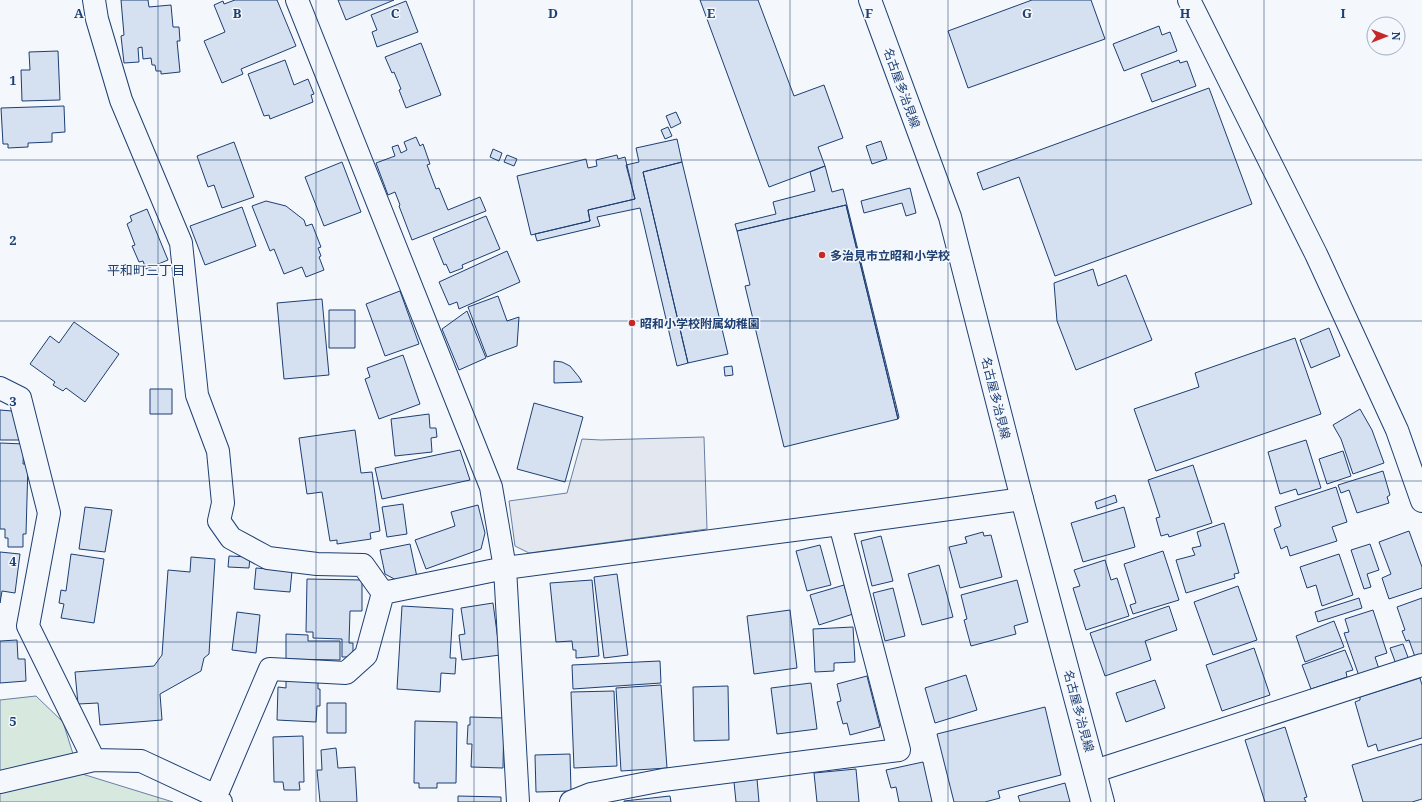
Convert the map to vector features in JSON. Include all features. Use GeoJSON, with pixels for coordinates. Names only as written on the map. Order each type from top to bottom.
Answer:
{"type":"FeatureCollection","features":[{"type":"Feature","properties":{"kind":"street"},"geometry":{"type":"LineString","coordinates":[[94,0],[97,19],[120,100],[181,242],[197,395],[218,451],[223,503],[219,521],[231,538],[268,558],[317,564],[363,566],[383,593]]}},
{"type":"Feature","properties":{"kind":"street"},"geometry":{"type":"LineString","coordinates":[[297,0],[491,487],[505,568],[518,802]]}},
{"type":"Feature","properties":{"kind":"street","name":"名古屋多治見線"},"geometry":{"type":"LineString","coordinates":[[870,0],[950,217],[1022,499],[1103,802]]}},
{"type":"Feature","properties":{"kind":"street"},"geometry":{"type":"LineString","coordinates":[[1189,0],[1316,254],[1397,430],[1422,501]]}},
{"type":"Feature","properties":{"kind":"street"},"geometry":{"type":"LineString","coordinates":[[0,388],[20,398],[48,513],[28,626],[94,760]]}},
{"type":"Feature","properties":{"kind":"street"},"geometry":{"type":"LineString","coordinates":[[383,593],[505,568],[1022,499]]}},
{"type":"Feature","properties":{"kind":"street"},"geometry":{"type":"LineString","coordinates":[[571,802],[591,794],[663,780],[899,750],[840,524]]}},
{"type":"Feature","properties":{"kind":"street"},"geometry":{"type":"LineString","coordinates":[[0,782],[94,760],[141,761],[218,799],[270,669],[346,673],[366,656],[383,593]]}},
{"type":"Feature","properties":{"kind":"street"},"geometry":{"type":"LineString","coordinates":[[1095,771],[1422,665]]}},
{"type":"Feature","properties":{"kind":"shaded area"},"geometry":{"type":"Polygon","coordinates":[[[704,437],[707,529],[529,553],[515,546],[509,501],[567,493],[582,439],[601,440],[704,437]]]}},
{"type":"Feature","properties":{"kind":"shaded area"},"geometry":{"type":"Polygon","coordinates":[[[36,696],[63,722],[79,773],[173,802],[0,802],[0,700],[36,696]]]}},
{"type":"Feature","properties":{"kind":"building"},"geometry":{"type":"Polygon","coordinates":[[[121,0],[148,0],[149,7],[171,5],[173,27],[179,27],[180,41],[177,41],[180,72],[161,74],[161,71],[156,71],[155,65],[152,65],[151,58],[143,59],[142,47],[138,48],[139,62],[124,63],[121,36],[124,35],[121,0]]]}},
{"type":"Feature","properties":{"kind":"building"},"geometry":{"type":"Polygon","coordinates":[[[235,0],[277,0],[296,46],[241,69],[243,74],[222,83],[204,41],[225,32],[214,5],[223,1],[224,4],[235,0]]]}},
{"type":"Feature","properties":{"kind":"building"},"geometry":{"type":"Polygon","coordinates":[[[338,0],[394,0],[346,20],[338,0]]]}},
{"type":"Feature","properties":{"kind":"building"},"geometry":{"type":"Polygon","coordinates":[[[700,0],[758,0],[794,96],[824,85],[843,138],[818,147],[825,166],[769,187],[700,0]]]}},
{"type":"Feature","properties":{"kind":"building"},"geometry":{"type":"Polygon","coordinates":[[[1032,0],[1091,0],[1105,39],[968,88],[948,31],[1032,0]]]}},
{"type":"Feature","properties":{"kind":"building"},"geometry":{"type":"Polygon","coordinates":[[[406,1],[418,32],[377,47],[372,32],[377,30],[371,15],[406,1]]]}},
{"type":"Feature","properties":{"kind":"building"},"geometry":{"type":"Polygon","coordinates":[[[1159,26],[1162,35],[1170,32],[1177,51],[1124,71],[1113,44],[1159,26]]]}},
{"type":"Feature","properties":{"kind":"building"},"geometry":{"type":"Polygon","coordinates":[[[421,43],[441,95],[406,108],[399,90],[401,89],[394,72],[392,73],[385,57],[421,43]]]}},
{"type":"Feature","properties":{"kind":"building"},"geometry":{"type":"Polygon","coordinates":[[[58,51],[60,100],[22,101],[21,70],[30,70],[29,52],[58,51]]]}},
{"type":"Feature","properties":{"kind":"building"},"geometry":{"type":"Polygon","coordinates":[[[285,60],[294,85],[308,79],[314,94],[311,95],[313,102],[270,119],[269,115],[264,116],[248,74],[285,60]]]}},
{"type":"Feature","properties":{"kind":"building"},"geometry":{"type":"Polygon","coordinates":[[[1179,60],[1180,63],[1187,61],[1196,86],[1152,102],[1141,74],[1179,60]]]}},
{"type":"Feature","properties":{"kind":"building"},"geometry":{"type":"Polygon","coordinates":[[[1209,88],[1252,204],[1055,276],[1019,177],[983,190],[977,173],[1209,88]]]}},
{"type":"Feature","properties":{"kind":"building"},"geometry":{"type":"Polygon","coordinates":[[[64,106],[65,132],[52,133],[52,142],[28,143],[28,147],[8,148],[8,144],[3,144],[1,108],[64,106]]]}},
{"type":"Feature","properties":{"kind":"building"},"geometry":{"type":"Polygon","coordinates":[[[676,112],[681,123],[671,128],[666,116],[676,112]]]}},
{"type":"Feature","properties":{"kind":"building"},"geometry":{"type":"Polygon","coordinates":[[[668,127],[672,136],[665,139],[661,130],[668,127]]]}},
{"type":"Feature","properties":{"kind":"building"},"geometry":{"type":"Polygon","coordinates":[[[416,137],[420,146],[423,144],[430,164],[427,165],[436,189],[439,188],[448,210],[480,197],[486,211],[412,240],[395,192],[388,195],[376,163],[395,156],[392,147],[398,145],[401,153],[407,150],[404,142],[416,137]]]}},
{"type":"Feature","properties":{"kind":"building"},"geometry":{"type":"Polygon","coordinates":[[[677,139],[682,162],[643,172],[688,363],[677,366],[640,208],[597,217],[600,226],[537,241],[535,234],[590,221],[588,210],[635,199],[626,165],[639,162],[636,148],[677,139]]]}},
{"type":"Feature","properties":{"kind":"building"},"geometry":{"type":"Polygon","coordinates":[[[881,141],[887,159],[872,164],[866,146],[881,141]]]}},
{"type":"Feature","properties":{"kind":"building"},"geometry":{"type":"Polygon","coordinates":[[[234,142],[254,197],[222,208],[214,185],[208,187],[197,156],[234,142]]]}},
{"type":"Feature","properties":{"kind":"building"},"geometry":{"type":"Polygon","coordinates":[[[493,149],[502,153],[499,161],[490,157],[493,149]]]}},
{"type":"Feature","properties":{"kind":"building"},"geometry":{"type":"Polygon","coordinates":[[[507,155],[517,159],[514,166],[504,162],[507,155]]]}},
{"type":"Feature","properties":{"kind":"building"},"geometry":{"type":"Polygon","coordinates":[[[617,155],[618,159],[625,157],[635,199],[588,210],[590,221],[531,235],[517,176],[586,159],[588,168],[597,166],[596,160],[617,155]]]}},
{"type":"Feature","properties":{"kind":"building"},"geometry":{"type":"Polygon","coordinates":[[[342,162],[361,212],[324,226],[305,177],[342,162]]]}},
{"type":"Feature","properties":{"kind":"building"},"geometry":{"type":"Polygon","coordinates":[[[682,162],[728,354],[688,363],[643,172],[682,162]]]}},
{"type":"Feature","properties":{"kind":"building"},"geometry":{"type":"Polygon","coordinates":[[[825,166],[832,192],[843,189],[899,417],[898,419],[846,205],[737,231],[735,224],[776,214],[773,202],[815,191],[810,172],[825,166]]]}},
{"type":"Feature","properties":{"kind":"building"},"geometry":{"type":"Polygon","coordinates":[[[910,188],[916,213],[906,216],[902,203],[864,213],[861,201],[910,188]]]}},
{"type":"Feature","properties":{"kind":"building"},"geometry":{"type":"Polygon","coordinates":[[[266,201],[286,206],[304,220],[306,226],[312,224],[321,247],[318,248],[321,256],[319,257],[324,270],[306,277],[302,267],[284,274],[274,249],[270,251],[252,206],[266,201]]]}},
{"type":"Feature","properties":{"kind":"building"},"geometry":{"type":"Polygon","coordinates":[[[846,205],[898,419],[784,447],[745,286],[750,285],[737,231],[846,205]]]}},
{"type":"Feature","properties":{"kind":"building"},"geometry":{"type":"Polygon","coordinates":[[[242,207],[256,246],[205,265],[190,226],[242,207]]]}},
{"type":"Feature","properties":{"kind":"building"},"geometry":{"type":"Polygon","coordinates":[[[147,209],[168,260],[146,269],[143,261],[139,262],[132,246],[135,245],[127,224],[132,221],[130,216],[147,209]]]}},
{"type":"Feature","properties":{"kind":"building"},"geometry":{"type":"Polygon","coordinates":[[[486,216],[500,249],[462,265],[463,268],[450,273],[446,264],[444,265],[433,238],[486,216]]]}},
{"type":"Feature","properties":{"kind":"building"},"geometry":{"type":"Polygon","coordinates":[[[507,251],[520,282],[459,309],[457,302],[449,305],[439,282],[507,251]]]}},
{"type":"Feature","properties":{"kind":"building"},"geometry":{"type":"Polygon","coordinates":[[[1093,269],[1098,286],[1126,275],[1152,340],[1076,370],[1057,321],[1054,283],[1093,269]]]}},
{"type":"Feature","properties":{"kind":"building"},"geometry":{"type":"Polygon","coordinates":[[[400,291],[419,344],[385,356],[366,304],[400,291]]]}},
{"type":"Feature","properties":{"kind":"building"},"geometry":{"type":"Polygon","coordinates":[[[498,296],[507,321],[519,317],[517,346],[487,357],[468,307],[498,296]]]}},
{"type":"Feature","properties":{"kind":"building"},"geometry":{"type":"Polygon","coordinates":[[[322,299],[329,375],[284,379],[277,303],[322,299]]]}},
{"type":"Feature","properties":{"kind":"building"},"geometry":{"type":"Polygon","coordinates":[[[329,310],[355,310],[355,348],[329,348],[329,310]]]}},
{"type":"Feature","properties":{"kind":"building"},"geometry":{"type":"Polygon","coordinates":[[[467,311],[486,358],[459,370],[442,329],[467,311]]]}},
{"type":"Feature","properties":{"kind":"building"},"geometry":{"type":"Polygon","coordinates":[[[74,322],[119,354],[85,402],[66,388],[63,391],[53,385],[55,382],[30,364],[50,336],[59,343],[74,322]]]}},
{"type":"Feature","properties":{"kind":"building"},"geometry":{"type":"Polygon","coordinates":[[[1329,328],[1340,356],[1311,368],[1300,340],[1329,328]]]}},
{"type":"Feature","properties":{"kind":"building"},"geometry":{"type":"Polygon","coordinates":[[[1295,338],[1321,414],[1156,471],[1134,409],[1199,387],[1195,373],[1295,338]]]}},
{"type":"Feature","properties":{"kind":"building"},"geometry":{"type":"Polygon","coordinates":[[[403,355],[420,404],[379,419],[365,379],[370,377],[367,368],[403,355]]]}},
{"type":"Feature","properties":{"kind":"building"},"geometry":{"type":"Polygon","coordinates":[[[554,361],[562,362],[570,366],[582,382],[554,383],[554,361]]]}},
{"type":"Feature","properties":{"kind":"building"},"geometry":{"type":"Polygon","coordinates":[[[732,366],[733,375],[725,376],[724,367],[732,366]]]}},
{"type":"Feature","properties":{"kind":"building"},"geometry":{"type":"Polygon","coordinates":[[[150,389],[172,389],[172,414],[150,414],[150,389]]]}},
{"type":"Feature","properties":{"kind":"building"},"geometry":{"type":"Polygon","coordinates":[[[534,403],[583,417],[565,482],[517,469],[534,403]]]}},
{"type":"Feature","properties":{"kind":"building"},"geometry":{"type":"Polygon","coordinates":[[[1360,409],[1372,430],[1384,463],[1353,474],[1341,439],[1333,425],[1360,409]]]}},
{"type":"Feature","properties":{"kind":"building"},"geometry":{"type":"Polygon","coordinates":[[[0,410],[12,411],[21,440],[0,440],[0,410]]]}},
{"type":"Feature","properties":{"kind":"building"},"geometry":{"type":"Polygon","coordinates":[[[429,414],[430,428],[436,428],[437,437],[431,438],[432,452],[395,456],[391,419],[429,414]]]}},
{"type":"Feature","properties":{"kind":"building"},"geometry":{"type":"Polygon","coordinates":[[[355,430],[361,473],[372,472],[380,531],[370,533],[371,539],[337,544],[337,540],[330,541],[322,492],[307,494],[299,438],[355,430]]]}},
{"type":"Feature","properties":{"kind":"building"},"geometry":{"type":"Polygon","coordinates":[[[1306,440],[1321,488],[1298,495],[1296,489],[1280,494],[1268,452],[1306,440]]]}},
{"type":"Feature","properties":{"kind":"building"},"geometry":{"type":"Polygon","coordinates":[[[0,443],[24,444],[23,464],[28,464],[26,534],[23,534],[23,547],[8,547],[8,538],[5,538],[5,529],[0,529],[0,443]]]}},
{"type":"Feature","properties":{"kind":"building"},"geometry":{"type":"Polygon","coordinates":[[[460,450],[470,480],[382,499],[375,468],[460,450]]]}},
{"type":"Feature","properties":{"kind":"building"},"geometry":{"type":"Polygon","coordinates":[[[1343,451],[1351,476],[1327,484],[1319,459],[1343,451]]]}},
{"type":"Feature","properties":{"kind":"building"},"geometry":{"type":"Polygon","coordinates":[[[1193,465],[1212,523],[1169,537],[1168,534],[1161,536],[1156,518],[1160,517],[1148,480],[1193,465]]]}},
{"type":"Feature","properties":{"kind":"building"},"geometry":{"type":"Polygon","coordinates":[[[1383,471],[1390,495],[1387,497],[1389,503],[1357,513],[1349,490],[1341,493],[1338,485],[1383,471]]]}},
{"type":"Feature","properties":{"kind":"building"},"geometry":{"type":"Polygon","coordinates":[[[1336,487],[1347,522],[1332,527],[1337,541],[1290,556],[1287,546],[1281,549],[1274,529],[1281,526],[1275,507],[1336,487]]]}},
{"type":"Feature","properties":{"kind":"building"},"geometry":{"type":"Polygon","coordinates":[[[1115,495],[1117,502],[1097,509],[1095,502],[1115,495]]]}},
{"type":"Feature","properties":{"kind":"building"},"geometry":{"type":"Polygon","coordinates":[[[403,504],[407,534],[387,537],[382,507],[403,504]]]}},
{"type":"Feature","properties":{"kind":"building"},"geometry":{"type":"Polygon","coordinates":[[[478,505],[485,533],[481,549],[426,569],[415,540],[455,526],[451,512],[478,505]]]}},
{"type":"Feature","properties":{"kind":"building"},"geometry":{"type":"Polygon","coordinates":[[[85,507],[112,510],[105,552],[79,549],[85,507]]]}},
{"type":"Feature","properties":{"kind":"building"},"geometry":{"type":"Polygon","coordinates":[[[1124,507],[1135,547],[1083,562],[1071,523],[1124,507]]]}},
{"type":"Feature","properties":{"kind":"building"},"geometry":{"type":"Polygon","coordinates":[[[1224,523],[1239,573],[1234,574],[1235,578],[1186,593],[1176,560],[1195,555],[1192,548],[1201,546],[1197,532],[1224,523]]]}},
{"type":"Feature","properties":{"kind":"building"},"geometry":{"type":"Polygon","coordinates":[[[1409,531],[1422,567],[1422,588],[1389,599],[1382,578],[1391,574],[1379,542],[1409,531]]]}},
{"type":"Feature","properties":{"kind":"building"},"geometry":{"type":"Polygon","coordinates":[[[983,532],[984,536],[991,535],[1002,577],[960,588],[949,547],[967,543],[965,537],[983,532]]]}},
{"type":"Feature","properties":{"kind":"building"},"geometry":{"type":"Polygon","coordinates":[[[881,536],[893,581],[872,586],[861,541],[881,536]]]}},
{"type":"Feature","properties":{"kind":"building"},"geometry":{"type":"Polygon","coordinates":[[[410,544],[417,577],[398,581],[385,574],[380,550],[410,544]]]}},
{"type":"Feature","properties":{"kind":"building"},"geometry":{"type":"Polygon","coordinates":[[[1370,544],[1379,570],[1367,574],[1371,587],[1364,589],[1351,550],[1370,544]]]}},
{"type":"Feature","properties":{"kind":"building"},"geometry":{"type":"Polygon","coordinates":[[[820,545],[831,585],[807,591],[796,551],[820,545]]]}},
{"type":"Feature","properties":{"kind":"building"},"geometry":{"type":"Polygon","coordinates":[[[1163,551],[1179,600],[1133,614],[1130,605],[1136,603],[1124,564],[1163,551]]]}},
{"type":"Feature","properties":{"kind":"building"},"geometry":{"type":"Polygon","coordinates":[[[0,552],[20,554],[15,593],[2,591],[0,603],[0,552]]]}},
{"type":"Feature","properties":{"kind":"building"},"geometry":{"type":"Polygon","coordinates":[[[71,554],[104,559],[94,623],[61,618],[64,604],[59,603],[61,590],[66,591],[71,554]]]}},
{"type":"Feature","properties":{"kind":"building"},"geometry":{"type":"Polygon","coordinates":[[[1339,554],[1353,595],[1322,606],[1316,585],[1307,588],[1300,567],[1339,554]]]}},
{"type":"Feature","properties":{"kind":"building"},"geometry":{"type":"Polygon","coordinates":[[[229,556],[250,557],[249,568],[228,567],[229,556]]]}},
{"type":"Feature","properties":{"kind":"building"},"geometry":{"type":"Polygon","coordinates":[[[191,557],[215,559],[209,654],[204,658],[201,671],[160,694],[162,720],[100,725],[98,703],[78,704],[75,672],[154,666],[162,655],[168,570],[190,572],[191,557]]]}},
{"type":"Feature","properties":{"kind":"building"},"geometry":{"type":"Polygon","coordinates":[[[1105,560],[1111,580],[1117,578],[1129,616],[1086,630],[1073,588],[1080,586],[1074,570],[1105,560]]]}},
{"type":"Feature","properties":{"kind":"building"},"geometry":{"type":"Polygon","coordinates":[[[939,565],[953,617],[922,625],[908,574],[939,565]]]}},
{"type":"Feature","properties":{"kind":"building"},"geometry":{"type":"Polygon","coordinates":[[[256,568],[292,571],[290,592],[254,589],[256,568]]]}},
{"type":"Feature","properties":{"kind":"building"},"geometry":{"type":"Polygon","coordinates":[[[617,574],[628,655],[604,658],[594,577],[617,574]]]}},
{"type":"Feature","properties":{"kind":"building"},"geometry":{"type":"Polygon","coordinates":[[[307,579],[362,580],[362,611],[350,611],[349,643],[353,643],[353,657],[342,657],[342,639],[313,638],[313,632],[306,632],[307,579]]]}},
{"type":"Feature","properties":{"kind":"building"},"geometry":{"type":"Polygon","coordinates":[[[592,580],[599,656],[576,658],[576,650],[573,650],[572,641],[556,642],[550,583],[592,580]]]}},
{"type":"Feature","properties":{"kind":"building"},"geometry":{"type":"Polygon","coordinates":[[[1017,580],[1028,622],[1014,626],[1016,634],[971,646],[964,620],[967,619],[961,595],[1017,580]]]}},
{"type":"Feature","properties":{"kind":"building"},"geometry":{"type":"Polygon","coordinates":[[[844,585],[853,614],[819,625],[810,595],[844,585]]]}},
{"type":"Feature","properties":{"kind":"building"},"geometry":{"type":"Polygon","coordinates":[[[1238,586],[1257,640],[1213,655],[1194,602],[1238,586]]]}},
{"type":"Feature","properties":{"kind":"building"},"geometry":{"type":"Polygon","coordinates":[[[893,588],[905,636],[885,641],[873,593],[893,588]]]}},
{"type":"Feature","properties":{"kind":"building"},"geometry":{"type":"Polygon","coordinates":[[[1359,598],[1362,608],[1318,622],[1315,612],[1359,598]]]}},
{"type":"Feature","properties":{"kind":"building"},"geometry":{"type":"Polygon","coordinates":[[[1422,598],[1422,654],[1415,657],[1409,640],[1406,641],[1402,631],[1405,630],[1397,607],[1422,598]]]}},
{"type":"Feature","properties":{"kind":"building"},"geometry":{"type":"Polygon","coordinates":[[[493,603],[500,655],[462,660],[459,635],[465,634],[461,608],[493,603]]]}},
{"type":"Feature","properties":{"kind":"building"},"geometry":{"type":"Polygon","coordinates":[[[402,606],[453,609],[450,658],[456,658],[455,674],[441,673],[440,692],[397,689],[402,606]]]}},
{"type":"Feature","properties":{"kind":"building"},"geometry":{"type":"Polygon","coordinates":[[[1169,606],[1177,630],[1145,641],[1151,660],[1105,676],[1090,633],[1169,606]]]}},
{"type":"Feature","properties":{"kind":"building"},"geometry":{"type":"Polygon","coordinates":[[[790,610],[797,668],[754,674],[747,616],[790,610]]]}},
{"type":"Feature","properties":{"kind":"building"},"geometry":{"type":"Polygon","coordinates":[[[1373,610],[1387,653],[1375,657],[1379,669],[1359,676],[1344,633],[1349,632],[1345,619],[1373,610]]]}},
{"type":"Feature","properties":{"kind":"building"},"geometry":{"type":"Polygon","coordinates":[[[237,612],[260,615],[256,653],[232,650],[237,612]]]}},
{"type":"Feature","properties":{"kind":"building"},"geometry":{"type":"Polygon","coordinates":[[[1334,621],[1344,647],[1305,662],[1296,636],[1334,621]]]}},
{"type":"Feature","properties":{"kind":"building"},"geometry":{"type":"Polygon","coordinates":[[[853,627],[855,662],[834,663],[834,671],[815,672],[813,629],[853,627]]]}},
{"type":"Feature","properties":{"kind":"building"},"geometry":{"type":"Polygon","coordinates":[[[286,634],[308,635],[308,641],[340,641],[340,660],[286,659],[286,634]]]}},
{"type":"Feature","properties":{"kind":"building"},"geometry":{"type":"Polygon","coordinates":[[[17,640],[18,659],[25,659],[26,681],[0,683],[0,641],[17,640]]]}},
{"type":"Feature","properties":{"kind":"building"},"geometry":{"type":"Polygon","coordinates":[[[1403,644],[1409,660],[1396,664],[1390,648],[1403,644]]]}},
{"type":"Feature","properties":{"kind":"building"},"geometry":{"type":"Polygon","coordinates":[[[1254,648],[1270,695],[1222,711],[1206,665],[1254,648]]]}},
{"type":"Feature","properties":{"kind":"building"},"geometry":{"type":"Polygon","coordinates":[[[1345,650],[1353,670],[1346,672],[1347,677],[1311,689],[1302,665],[1345,650]]]}},
{"type":"Feature","properties":{"kind":"building"},"geometry":{"type":"Polygon","coordinates":[[[660,661],[661,683],[573,689],[572,665],[660,661]]]}},
{"type":"Feature","properties":{"kind":"building"},"geometry":{"type":"Polygon","coordinates":[[[966,675],[977,710],[935,723],[925,688],[966,675]]]}},
{"type":"Feature","properties":{"kind":"building"},"geometry":{"type":"Polygon","coordinates":[[[867,676],[880,727],[850,735],[847,723],[843,724],[837,702],[841,701],[837,684],[867,676]]]}},
{"type":"Feature","properties":{"kind":"building"},"geometry":{"type":"Polygon","coordinates":[[[1420,678],[1422,685],[1422,738],[1378,751],[1376,744],[1368,747],[1355,702],[1360,700],[1360,697],[1420,678]]]}},
{"type":"Feature","properties":{"kind":"building"},"geometry":{"type":"Polygon","coordinates":[[[286,680],[318,681],[318,689],[320,689],[320,706],[317,706],[316,722],[277,720],[278,687],[286,688],[286,680]]]}},
{"type":"Feature","properties":{"kind":"building"},"geometry":{"type":"Polygon","coordinates":[[[1155,680],[1165,708],[1126,722],[1116,693],[1155,680]]]}},
{"type":"Feature","properties":{"kind":"building"},"geometry":{"type":"Polygon","coordinates":[[[811,683],[817,729],[777,734],[771,688],[811,683]]]}},
{"type":"Feature","properties":{"kind":"building"},"geometry":{"type":"Polygon","coordinates":[[[661,685],[667,768],[621,771],[616,688],[661,685]]]}},
{"type":"Feature","properties":{"kind":"building"},"geometry":{"type":"Polygon","coordinates":[[[728,686],[729,740],[694,741],[693,687],[728,686]]]}},
{"type":"Feature","properties":{"kind":"building"},"geometry":{"type":"Polygon","coordinates":[[[614,691],[617,766],[574,768],[571,692],[614,691]]]}},
{"type":"Feature","properties":{"kind":"building"},"geometry":{"type":"Polygon","coordinates":[[[327,703],[346,703],[346,733],[327,733],[327,703]]]}},
{"type":"Feature","properties":{"kind":"building"},"geometry":{"type":"Polygon","coordinates":[[[1045,707],[1061,775],[998,791],[1000,798],[985,802],[954,802],[937,734],[1045,707]]]}},
{"type":"Feature","properties":{"kind":"building"},"geometry":{"type":"Polygon","coordinates":[[[470,717],[504,718],[503,768],[471,767],[472,744],[467,744],[470,717]]]}},
{"type":"Feature","properties":{"kind":"building"},"geometry":{"type":"Polygon","coordinates":[[[415,721],[457,722],[456,783],[437,783],[437,788],[419,788],[419,783],[414,783],[415,721]]]}},
{"type":"Feature","properties":{"kind":"building"},"geometry":{"type":"Polygon","coordinates":[[[1285,727],[1307,797],[1304,798],[1306,802],[1265,802],[1245,740],[1285,727]]]}},
{"type":"Feature","properties":{"kind":"building"},"geometry":{"type":"Polygon","coordinates":[[[303,736],[304,782],[299,782],[300,790],[284,790],[283,782],[274,782],[273,737],[303,736]]]}},
{"type":"Feature","properties":{"kind":"building"},"geometry":{"type":"Polygon","coordinates":[[[1422,744],[1422,799],[1412,802],[1363,802],[1352,765],[1422,744]]]}},
{"type":"Feature","properties":{"kind":"building"},"geometry":{"type":"Polygon","coordinates":[[[336,748],[338,768],[355,767],[357,802],[320,802],[317,770],[322,770],[321,750],[336,748]]]}},
{"type":"Feature","properties":{"kind":"building"},"geometry":{"type":"Polygon","coordinates":[[[570,754],[571,791],[536,792],[535,755],[570,754]]]}},
{"type":"Feature","properties":{"kind":"building"},"geometry":{"type":"Polygon","coordinates":[[[923,762],[932,802],[899,802],[896,787],[891,788],[886,770],[923,762]]]}},
{"type":"Feature","properties":{"kind":"building"},"geometry":{"type":"Polygon","coordinates":[[[856,769],[859,802],[817,802],[814,773],[856,769]]]}},
{"type":"Feature","properties":{"kind":"building"},"geometry":{"type":"Polygon","coordinates":[[[757,779],[759,802],[736,802],[734,782],[757,779]]]}},
{"type":"Feature","properties":{"kind":"building"},"geometry":{"type":"Polygon","coordinates":[[[1065,783],[1070,802],[1020,802],[1018,796],[1065,783]]]}},
{"type":"Feature","properties":{"kind":"building"},"geometry":{"type":"Polygon","coordinates":[[[458,796],[501,797],[501,802],[458,802],[458,796]]]}},
{"type":"Feature","properties":{"kind":"building"},"geometry":{"type":"Polygon","coordinates":[[[670,796],[671,802],[624,802],[624,801],[670,796]]]}},
{"type":"Feature","properties":{"kind":"place","name":"多治見市立昭和小学校"},"geometry":{"type":"Point","coordinates":[822,255]}},
{"type":"Feature","properties":{"kind":"place","name":"昭和小学校附属幼稚園"},"geometry":{"type":"Point","coordinates":[632,323]}},
{"type":"Feature","properties":{"kind":"district","name":"平和町三丁目"},"geometry":{"type":"Point","coordinates":[146,270]}}]}
